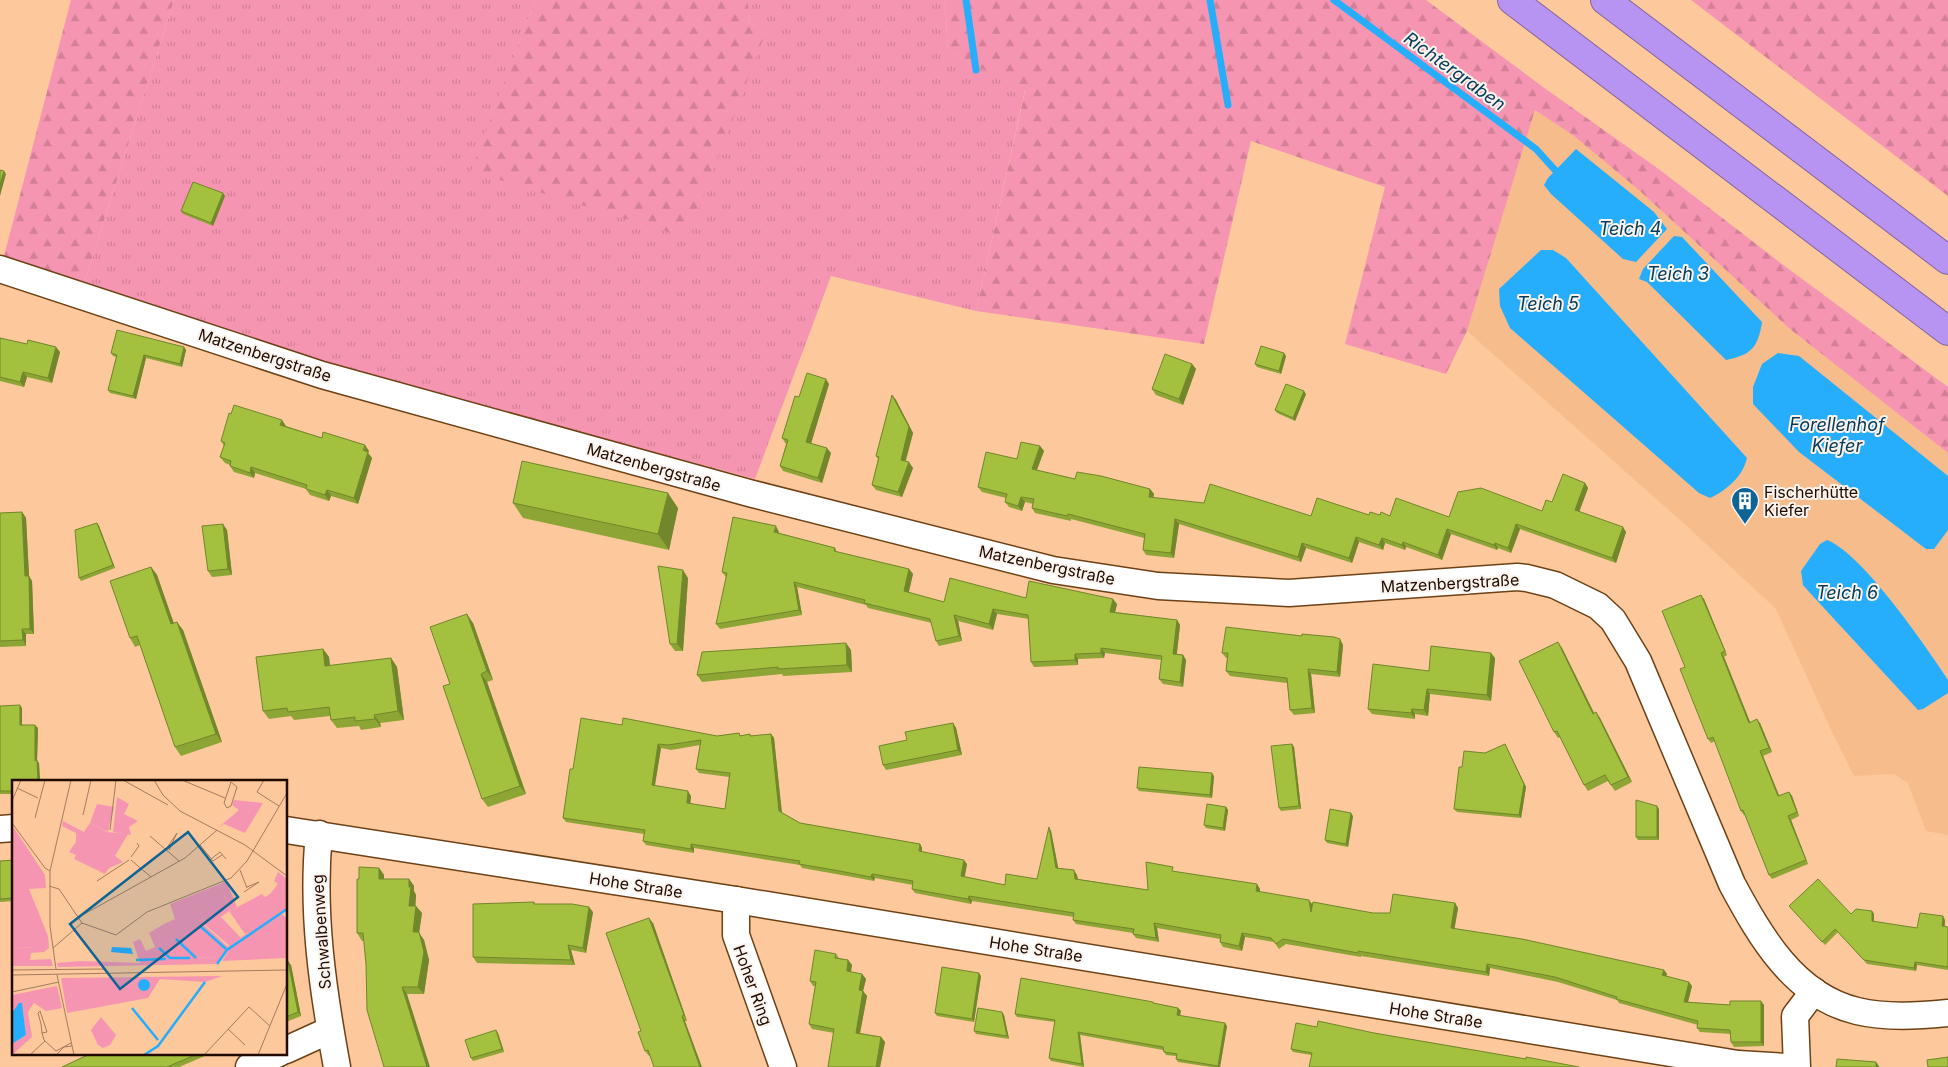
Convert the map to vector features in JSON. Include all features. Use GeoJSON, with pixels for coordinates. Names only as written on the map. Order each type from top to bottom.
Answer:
{"type":"FeatureCollection","features":[{"type":"Feature","properties":{"kind":"highway"},"geometry":{"type":"LineString","coordinates":[[1512,0],[1948,331]]}},
{"type":"Feature","properties":{"kind":"highway"},"geometry":{"type":"LineString","coordinates":[[1605,0],[1948,260]]}},
{"type":"Feature","properties":{"kind":"street","name":"Matzenbergstraße"},"geometry":{"type":"LineString","coordinates":[[0,269],[322,375],[749,493],[1053,570],[1158,586],[1288,593],[1517,577],[1555,585],[1598,606],[1620,629],[1638,661],[1732,884],[1750,919],[1787,969],[1814,991]]}},
{"type":"Feature","properties":{"kind":"street","name":"Hohe Straße"},"geometry":{"type":"LineString","coordinates":[[288,830],[736,900],[1728,1062],[1786,1067]]}},
{"type":"Feature","properties":{"kind":"street","name":"Schwalbenweg"},"geometry":{"type":"LineString","coordinates":[[319,834],[315,892],[330,1030],[337,1067]]}},
{"type":"Feature","properties":{"kind":"street","name":"Hoher Ring"},"geometry":{"type":"LineString","coordinates":[[736,900],[736,936],[783,1067]]}},
{"type":"Feature","properties":{"kind":"street"},"geometry":{"type":"LineString","coordinates":[[1796,1067],[1796,1016],[1814,991],[1835,1003],[1857,1011],[1920,1015],[1948,1013]]}},
{"type":"Feature","properties":{"kind":"street"},"geometry":{"type":"LineString","coordinates":[[288,1049],[330,1030]]}},
{"type":"Feature","properties":{"kind":"street"},"geometry":{"type":"LineString","coordinates":[[249,1067],[277,1054]]}},
{"type":"Feature","properties":{"kind":"shaded area"},"geometry":{"type":"Polygon","coordinates":[[[1535,109],[1574,136],[1640,191],[1790,329],[1948,453],[1948,835],[1926,831],[1908,783],[1894,774],[1854,776],[1776,609],[1689,528],[1467,331],[1535,109]]]}},
{"type":"Feature","properties":{"kind":"green space"},"geometry":{"type":"Polygon","coordinates":[[[71,0],[174,0],[84,284],[4,256],[71,0]]]}},
{"type":"Feature","properties":{"kind":"green space"},"geometry":{"type":"Polygon","coordinates":[[[174,0],[535,0],[472,171],[768,27],[750,24],[748,0],[945,0],[948,51],[1025,90],[976,311],[831,276],[755,479],[327,364],[84,284],[174,0]]]}},
{"type":"Feature","properties":{"kind":"green space"},"geometry":{"type":"Polygon","coordinates":[[[535,0],[748,0],[750,24],[768,26],[688,238],[471,171],[535,0]]]}},
{"type":"Feature","properties":{"kind":"green space"},"geometry":{"type":"Polygon","coordinates":[[[945,0],[1426,0],[1543,87],[1660,170],[1782,264],[1948,387],[1948,453],[1790,329],[1640,191],[1574,136],[1535,110],[1467,331],[1446,374],[1345,344],[1385,187],[1251,141],[1204,344],[976,311],[1025,91],[948,51],[945,0]]]}},
{"type":"Feature","properties":{"kind":"green space"},"geometry":{"type":"Polygon","coordinates":[[[1691,0],[1948,0],[1948,196],[1691,0]]]}},
{"type":"Feature","properties":{"kind":"water","name":"Teich 4"},"geometry":{"type":"Polygon","coordinates":[[[1576,149],[1654,212],[1667,229],[1636,262],[1623,259],[1551,194],[1544,185],[1548,178],[1576,149]]]}},
{"type":"Feature","properties":{"kind":"water","name":"Teich 3"},"geometry":{"type":"Polygon","coordinates":[[[1674,236],[1682,237],[1762,322],[1755,344],[1752,349],[1742,356],[1726,360],[1647,282],[1639,279],[1643,269],[1674,236]]]}},
{"type":"Feature","properties":{"kind":"water","name":"Teich 5"},"geometry":{"type":"Polygon","coordinates":[[[1541,250],[1553,250],[1566,258],[1747,458],[1742,471],[1728,487],[1710,498],[1699,493],[1510,328],[1500,306],[1499,289],[1541,250]]]}},
{"type":"Feature","properties":{"kind":"water","name":"Forellenhof Kiefer"},"geometry":{"type":"Polygon","coordinates":[[[1778,353],[1799,356],[1948,476],[1948,530],[1934,549],[1926,549],[1799,452],[1753,404],[1753,387],[1762,364],[1778,353]]]}},
{"type":"Feature","properties":{"kind":"water","name":"Teich 6"},"geometry":{"type":"Polygon","coordinates":[[[1827,540],[1841,548],[1858,563],[1892,602],[1948,680],[1948,693],[1923,709],[1918,710],[1803,585],[1801,571],[1820,544],[1827,540]]]}},
{"type":"Feature","properties":{"kind":"building"},"geometry":{"type":"Polygon","coordinates":[[[0,170],[4,171],[0,185],[0,170]]]}},
{"type":"Feature","properties":{"kind":"building"},"geometry":{"type":"Polygon","coordinates":[[[193,182],[223,193],[211,223],[181,211],[193,182]]]}},
{"type":"Feature","properties":{"kind":"building"},"geometry":{"type":"Polygon","coordinates":[[[117,330],[184,347],[180,364],[144,355],[133,396],[108,390],[117,355],[111,353],[117,330]]]}},
{"type":"Feature","properties":{"kind":"building"},"geometry":{"type":"Polygon","coordinates":[[[0,338],[27,344],[28,340],[56,347],[48,378],[23,372],[20,382],[0,377],[0,338]]]}},
{"type":"Feature","properties":{"kind":"building"},"geometry":{"type":"Polygon","coordinates":[[[1261,346],[1284,353],[1279,371],[1255,364],[1261,346]]]}},
{"type":"Feature","properties":{"kind":"building"},"geometry":{"type":"Polygon","coordinates":[[[1165,354],[1192,364],[1179,399],[1152,389],[1165,354]]]}},
{"type":"Feature","properties":{"kind":"building"},"geometry":{"type":"Polygon","coordinates":[[[807,373],[826,379],[806,442],[827,448],[818,478],[780,466],[788,440],[782,438],[795,396],[799,397],[807,373]]]}},
{"type":"Feature","properties":{"kind":"building"},"geometry":{"type":"Polygon","coordinates":[[[1286,384],[1304,391],[1293,418],[1275,410],[1286,384]]]}},
{"type":"Feature","properties":{"kind":"building"},"geometry":{"type":"Polygon","coordinates":[[[892,395],[909,427],[901,460],[909,462],[898,492],[872,485],[879,457],[876,456],[892,395]]]}},
{"type":"Feature","properties":{"kind":"building"},"geometry":{"type":"Polygon","coordinates":[[[234,405],[282,420],[280,425],[322,438],[323,432],[365,445],[363,450],[368,452],[354,498],[327,490],[325,495],[306,489],[307,485],[251,467],[250,473],[230,466],[231,461],[220,457],[225,443],[221,441],[229,413],[231,414],[234,405]]]}},
{"type":"Feature","properties":{"kind":"building"},"geometry":{"type":"Polygon","coordinates":[[[1021,442],[1040,446],[1032,469],[1075,479],[1077,472],[1101,476],[1150,489],[1149,497],[1204,503],[1210,484],[1311,516],[1317,498],[1369,515],[1370,512],[1380,515],[1381,512],[1390,516],[1396,498],[1449,517],[1458,492],[1481,488],[1542,511],[1546,500],[1552,502],[1563,474],[1585,483],[1575,510],[1623,527],[1612,558],[1516,524],[1508,548],[1447,529],[1438,555],[1403,542],[1402,545],[1382,538],[1379,545],[1356,537],[1349,558],[1302,543],[1298,557],[1175,519],[1171,553],[1143,550],[1145,534],[1068,514],[1067,516],[1032,508],[1034,499],[1021,497],[1018,506],[1005,502],[1007,494],[978,487],[986,452],[1017,459],[1021,442]]]}},
{"type":"Feature","properties":{"kind":"building"},"geometry":{"type":"Polygon","coordinates":[[[522,461],[668,493],[658,534],[513,503],[522,461]]]}},
{"type":"Feature","properties":{"kind":"building"},"geometry":{"type":"Polygon","coordinates":[[[22,512],[25,576],[29,576],[30,629],[22,629],[23,640],[0,641],[0,513],[22,512]]]}},
{"type":"Feature","properties":{"kind":"building"},"geometry":{"type":"Polygon","coordinates":[[[733,517],[776,526],[774,532],[835,548],[834,551],[909,569],[904,591],[944,602],[950,578],[1026,598],[1029,581],[1113,599],[1110,612],[1177,620],[1173,654],[1183,655],[1180,682],[1159,679],[1162,656],[1101,648],[1101,653],[1075,654],[1075,660],[1031,662],[1028,615],[993,609],[989,624],[954,615],[959,636],[936,641],[930,619],[864,603],[865,600],[794,582],[799,610],[716,624],[727,573],[722,572],[733,517]]]}},
{"type":"Feature","properties":{"kind":"building"},"geometry":{"type":"Polygon","coordinates":[[[97,523],[113,565],[79,578],[75,530],[97,523]]]}},
{"type":"Feature","properties":{"kind":"building"},"geometry":{"type":"Polygon","coordinates":[[[223,524],[228,569],[208,571],[202,526],[223,524]]]}},
{"type":"Feature","properties":{"kind":"building"},"geometry":{"type":"Polygon","coordinates":[[[658,566],[683,570],[677,644],[670,644],[658,566]]]}},
{"type":"Feature","properties":{"kind":"building"},"geometry":{"type":"Polygon","coordinates":[[[151,567],[171,624],[177,622],[216,734],[175,747],[137,636],[130,638],[110,581],[151,567]]]}},
{"type":"Feature","properties":{"kind":"building"},"geometry":{"type":"Polygon","coordinates":[[[1701,595],[1725,651],[1721,653],[1749,723],[1757,719],[1769,748],[1760,751],[1778,796],[1789,792],[1797,812],[1788,816],[1806,860],[1769,875],[1743,810],[1741,811],[1713,737],[1708,739],[1680,669],[1685,667],[1662,611],[1701,595]]]}},
{"type":"Feature","properties":{"kind":"building"},"geometry":{"type":"Polygon","coordinates":[[[467,614],[487,671],[481,674],[520,786],[482,799],[443,686],[450,684],[430,627],[467,614]]]}},
{"type":"Feature","properties":{"kind":"building"},"geometry":{"type":"Polygon","coordinates":[[[1226,627],[1340,639],[1337,672],[1308,669],[1312,708],[1290,710],[1287,678],[1226,671],[1228,653],[1222,653],[1226,627]]]}},
{"type":"Feature","properties":{"kind":"building"},"geometry":{"type":"Polygon","coordinates":[[[1558,642],[1593,714],[1596,712],[1628,777],[1611,785],[1605,775],[1584,785],[1557,731],[1554,732],[1519,661],[1558,642]]]}},
{"type":"Feature","properties":{"kind":"building"},"geometry":{"type":"Polygon","coordinates":[[[846,643],[847,665],[778,669],[778,667],[697,675],[702,652],[846,643]]]}},
{"type":"Feature","properties":{"kind":"building"},"geometry":{"type":"Polygon","coordinates":[[[1431,646],[1491,653],[1487,695],[1427,689],[1424,710],[1412,709],[1411,713],[1368,709],[1373,664],[1429,671],[1431,646]]]}},
{"type":"Feature","properties":{"kind":"building"},"geometry":{"type":"Polygon","coordinates":[[[323,649],[325,666],[391,658],[398,711],[374,715],[375,719],[355,721],[355,717],[331,720],[329,707],[288,712],[287,708],[263,711],[256,657],[323,649]]]}},
{"type":"Feature","properties":{"kind":"building"},"geometry":{"type":"Polygon","coordinates":[[[20,705],[20,725],[35,725],[35,761],[37,760],[38,780],[12,780],[12,791],[0,791],[0,706],[20,705]]]}},
{"type":"Feature","properties":{"kind":"building"},"geometry":{"type":"Polygon","coordinates":[[[581,718],[622,725],[623,718],[717,736],[739,733],[740,736],[771,734],[779,811],[800,823],[920,844],[919,851],[964,860],[961,876],[1005,885],[1006,874],[1037,879],[1049,827],[1056,868],[1074,870],[1075,879],[1148,890],[1146,862],[1173,867],[1172,871],[1257,884],[1256,891],[1309,900],[1311,912],[1313,902],[1373,913],[1390,913],[1393,894],[1455,903],[1451,928],[1522,939],[1664,970],[1662,975],[1689,982],[1684,1002],[1730,1005],[1730,1001],[1761,1001],[1761,1042],[1731,1042],[1730,1030],[1697,1028],[1698,1021],[1616,999],[1617,997],[1555,977],[1487,964],[1486,972],[1358,951],[1358,953],[1283,939],[1276,944],[1271,938],[1242,933],[1239,946],[1220,942],[1221,935],[1154,923],[1156,938],[1133,934],[1134,929],[1073,920],[1074,913],[969,896],[968,899],[912,889],[913,881],[872,874],[871,877],[799,864],[800,861],[691,844],[691,849],[643,841],[645,830],[563,818],[570,769],[573,769],[581,718]],[[701,740],[668,745],[658,744],[652,785],[688,791],[687,803],[725,809],[730,773],[696,769],[701,740]]]}},
{"type":"Feature","properties":{"kind":"building"},"geometry":{"type":"Polygon","coordinates":[[[953,723],[958,750],[883,765],[879,746],[907,740],[905,732],[953,723]]]}},
{"type":"Feature","properties":{"kind":"building"},"geometry":{"type":"Polygon","coordinates":[[[1292,744],[1299,806],[1279,808],[1271,746],[1292,744]]]}},
{"type":"Feature","properties":{"kind":"building"},"geometry":{"type":"Polygon","coordinates":[[[1505,744],[1524,784],[1519,815],[1454,809],[1459,767],[1462,767],[1464,751],[1485,753],[1505,744]]]}},
{"type":"Feature","properties":{"kind":"building"},"geometry":{"type":"Polygon","coordinates":[[[1139,767],[1212,773],[1210,795],[1137,788],[1139,767]]]}},
{"type":"Feature","properties":{"kind":"building"},"geometry":{"type":"Polygon","coordinates":[[[1636,800],[1657,806],[1657,837],[1636,837],[1636,800]]]}},
{"type":"Feature","properties":{"kind":"building"},"geometry":{"type":"Polygon","coordinates":[[[1207,804],[1226,807],[1223,828],[1204,825],[1207,804]]]}},
{"type":"Feature","properties":{"kind":"building"},"geometry":{"type":"Polygon","coordinates":[[[1330,809],[1351,813],[1346,844],[1325,840],[1330,809]]]}},
{"type":"Feature","properties":{"kind":"building"},"geometry":{"type":"Polygon","coordinates":[[[12,860],[12,898],[0,899],[0,861],[12,860]]]}},
{"type":"Feature","properties":{"kind":"building"},"geometry":{"type":"Polygon","coordinates":[[[359,867],[379,868],[379,879],[409,879],[409,887],[411,887],[409,906],[416,906],[413,932],[419,932],[424,952],[418,987],[402,987],[427,1067],[384,1067],[367,1010],[363,933],[357,933],[357,879],[359,879],[359,867]]]}},
{"type":"Feature","properties":{"kind":"building"},"geometry":{"type":"Polygon","coordinates":[[[1818,879],[1851,914],[1856,909],[1872,911],[1872,921],[1917,928],[1920,913],[1943,916],[1942,926],[1948,927],[1948,967],[1915,962],[1914,968],[1864,960],[1835,929],[1822,942],[1789,906],[1818,879]]]}},
{"type":"Feature","properties":{"kind":"building"},"geometry":{"type":"Polygon","coordinates":[[[534,902],[534,904],[572,904],[589,907],[583,948],[568,945],[571,960],[473,957],[473,904],[534,902]]]}},
{"type":"Feature","properties":{"kind":"building"},"geometry":{"type":"Polygon","coordinates":[[[649,918],[684,1015],[682,1016],[700,1067],[654,1067],[648,1050],[645,1051],[638,1032],[641,1031],[606,933],[649,918]]]}},
{"type":"Feature","properties":{"kind":"building"},"geometry":{"type":"Polygon","coordinates":[[[815,950],[836,954],[835,958],[848,960],[847,971],[862,974],[859,990],[863,991],[856,1033],[881,1037],[876,1067],[828,1067],[834,1029],[809,1024],[816,982],[810,981],[815,950]]]}},
{"type":"Feature","properties":{"kind":"building"},"geometry":{"type":"Polygon","coordinates":[[[288,961],[298,1012],[288,1016],[288,961]]]}},
{"type":"Feature","properties":{"kind":"building"},"geometry":{"type":"Polygon","coordinates":[[[942,967],[979,973],[972,1019],[935,1013],[942,967]]]}},
{"type":"Feature","properties":{"kind":"building"},"geometry":{"type":"Polygon","coordinates":[[[1021,978],[1153,1002],[1178,1008],[1177,1015],[1225,1023],[1218,1066],[1176,1059],[1177,1054],[1164,1052],[1163,1047],[1078,1032],[1082,1064],[1049,1058],[1055,1020],[1015,1014],[1021,978]]]}},
{"type":"Feature","properties":{"kind":"building"},"geometry":{"type":"Polygon","coordinates":[[[978,1008],[1002,1012],[1007,1036],[974,1031],[978,1008]]]}},
{"type":"Feature","properties":{"kind":"building"},"geometry":{"type":"Polygon","coordinates":[[[1318,1021],[1374,1033],[1579,1067],[1309,1067],[1312,1053],[1291,1049],[1296,1023],[1317,1027],[1318,1021]]]}},
{"type":"Feature","properties":{"kind":"building"},"geometry":{"type":"Polygon","coordinates":[[[496,1030],[502,1049],[471,1058],[465,1040],[496,1030]]]}},
{"type":"Feature","properties":{"kind":"building"},"geometry":{"type":"Polygon","coordinates":[[[90,1054],[198,1054],[167,1067],[62,1067],[90,1054]]]}},
{"type":"Feature","properties":{"kind":"building"},"geometry":{"type":"Polygon","coordinates":[[[1948,1057],[1948,1067],[1928,1067],[1927,1060],[1948,1057]]]}},
{"type":"Feature","properties":{"kind":"building"},"geometry":{"type":"Polygon","coordinates":[[[1837,1059],[1876,1062],[1876,1067],[1836,1067],[1837,1059]]]}},
{"type":"Feature","properties":{"kind":"waterway"},"geometry":{"type":"LineString","coordinates":[[966,0],[976,70]]}},
{"type":"Feature","properties":{"kind":"waterway"},"geometry":{"type":"LineString","coordinates":[[1210,0],[1228,105]]}},
{"type":"Feature","properties":{"kind":"waterway","name":"Richtergraben"},"geometry":{"type":"LineString","coordinates":[[1334,0],[1536,149],[1555,170]]}},
{"type":"Feature","properties":{"kind":"place","name":"Fischerhütte Kiefer"},"geometry":{"type":"Point","coordinates":[1745,525]}}]}
